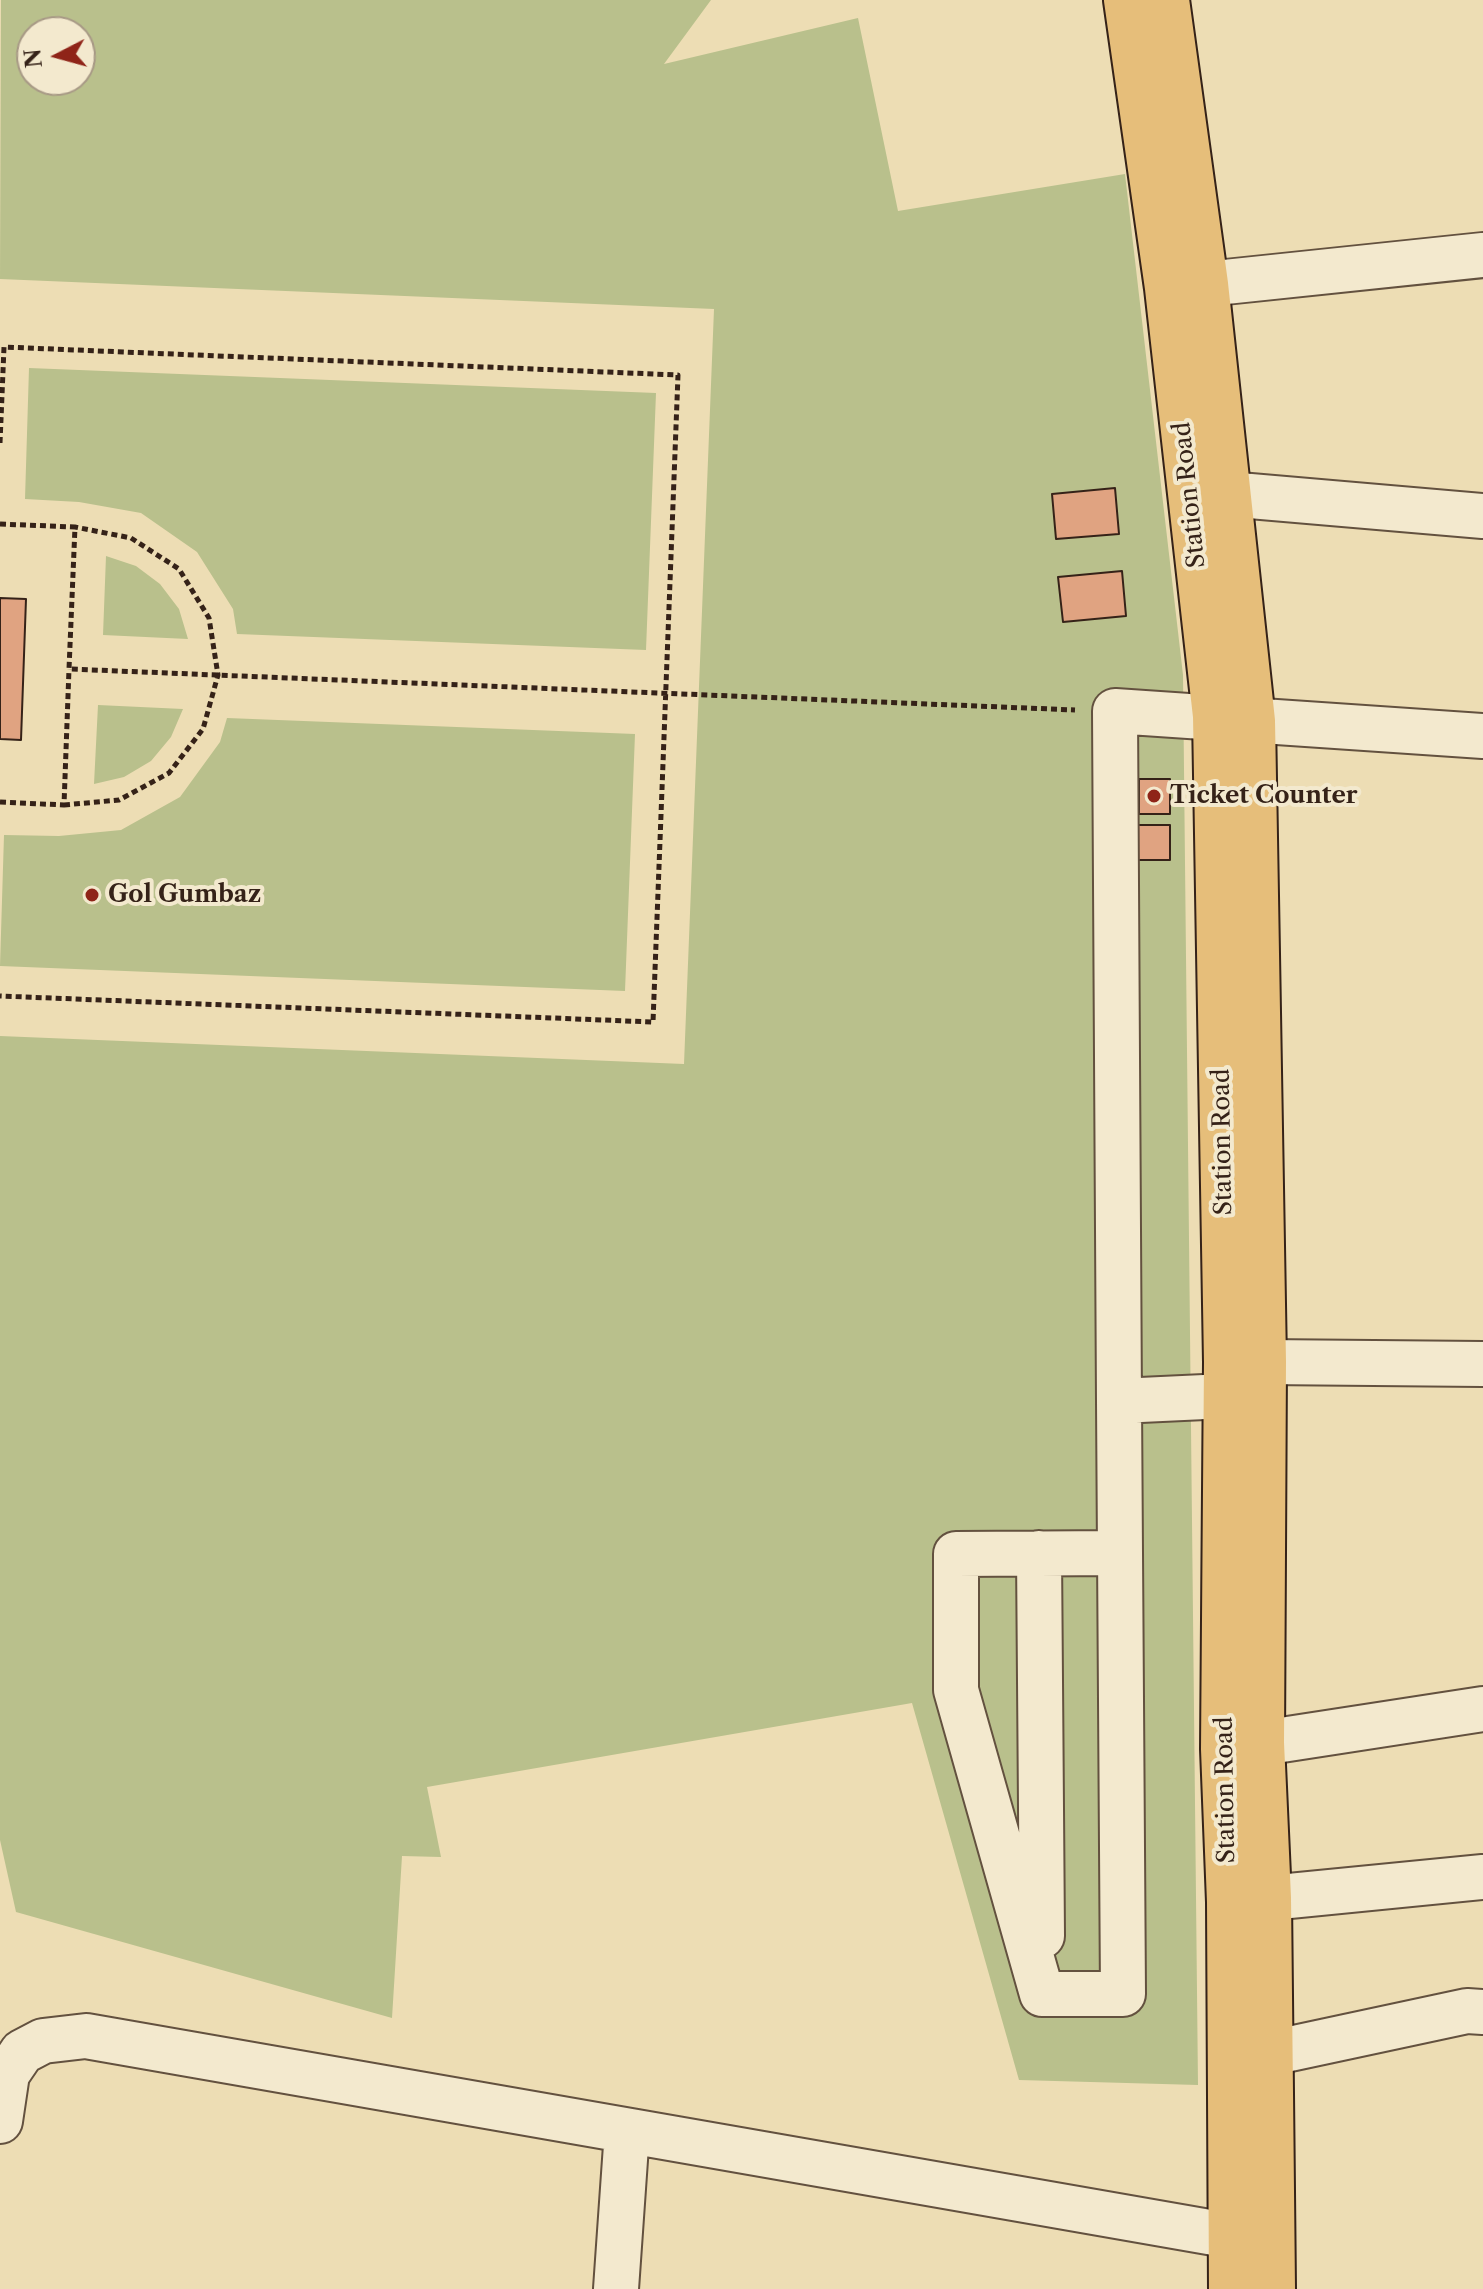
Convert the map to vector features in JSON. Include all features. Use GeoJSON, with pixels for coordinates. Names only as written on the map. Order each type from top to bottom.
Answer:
{"type":"FeatureCollection","features":[{"type":"Feature","properties":{"kind":"main road","name":"Station Road"},"geometry":{"type":"LineString","coordinates":[[1126,0],[1234,718],[1223,1749],[1252,2240],[1273,2289]]}},
{"type":"Feature","properties":{"kind":"main road","name":"Station Road"},"geometry":{"type":"LineString","coordinates":[[1167,0],[1206,284],[1227,494],[1234,718],[1264,1362],[1262,1743],[1269,1898],[1271,2053],[1252,2240],[1231,2289]]}},
{"type":"Feature","properties":{"kind":"street"},"geometry":{"type":"LineString","coordinates":[[1206,284],[1483,255]]}},
{"type":"Feature","properties":{"kind":"street"},"geometry":{"type":"LineString","coordinates":[[1227,494],[1483,516]]}},
{"type":"Feature","properties":{"kind":"street"},"geometry":{"type":"LineString","coordinates":[[1042,1994],[1123,1994],[1115,711],[1483,736]]}},
{"type":"Feature","properties":{"kind":"street"},"geometry":{"type":"LineString","coordinates":[[1264,1362],[1483,1364]]}},
{"type":"Feature","properties":{"kind":"street"},"geometry":{"type":"LineString","coordinates":[[1119,1401],[1226,1396]]}},
{"type":"Feature","properties":{"kind":"street"},"geometry":{"type":"LineString","coordinates":[[1039,1553],[1042,1994]]}},
{"type":"Feature","properties":{"kind":"street"},"geometry":{"type":"LineString","coordinates":[[1042,1994],[956,1690],[956,1554],[1120,1553]]}},
{"type":"Feature","properties":{"kind":"street"},"geometry":{"type":"LineString","coordinates":[[1262,1743],[1483,1709]]}},
{"type":"Feature","properties":{"kind":"street"},"geometry":{"type":"LineString","coordinates":[[1269,1898],[1483,1877]]}},
{"type":"Feature","properties":{"kind":"street"},"geometry":{"type":"LineString","coordinates":[[1271,2053],[1467,2011],[1483,2012]]}},
{"type":"Feature","properties":{"kind":"street"},"geometry":{"type":"LineString","coordinates":[[0,2121],[7,2074],[22,2052],[43,2041],[86,2036],[1252,2240]]}},
{"type":"Feature","properties":{"kind":"street"},"geometry":{"type":"LineString","coordinates":[[616,2289],[627,2131]]}},
{"type":"Feature","properties":{"kind":"path"},"geometry":{"type":"LineString","coordinates":[[0,443],[4,347],[678,375],[653,1022],[0,996]]}},
{"type":"Feature","properties":{"kind":"path"},"geometry":{"type":"LineString","coordinates":[[0,524],[75,527],[131,538],[179,569],[209,618],[218,675],[203,729],[169,773],[119,800],[64,805],[0,802]]}},
{"type":"Feature","properties":{"kind":"path"},"geometry":{"type":"LineString","coordinates":[[64,805],[75,527]]}},
{"type":"Feature","properties":{"kind":"path"},"geometry":{"type":"LineString","coordinates":[[69,669],[1115,711]]}},
{"type":"Feature","properties":{"kind":"green space"},"geometry":{"type":"Polygon","coordinates":[[[1,0],[711,0],[664,64],[858,18],[898,211],[1125,174],[1183,675],[1198,2085],[1019,2080],[912,1703],[427,1787],[441,1857],[402,1856],[392,2018],[16,1912],[0,1840],[0,1036],[684,1064],[714,309],[0,279],[1,0]]]}},
{"type":"Feature","properties":{"kind":"green space"},"geometry":{"type":"Polygon","coordinates":[[[29,368],[656,393],[646,650],[237,634],[233,609],[197,552],[141,513],[79,502],[25,499],[29,368]]]}},
{"type":"Feature","properties":{"kind":"green space"},"geometry":{"type":"Polygon","coordinates":[[[106,556],[136,566],[160,584],[179,609],[188,639],[103,635],[106,556]]]}},
{"type":"Feature","properties":{"kind":"green space"},"geometry":{"type":"Polygon","coordinates":[[[98,705],[183,709],[171,737],[151,761],[124,777],[94,784],[98,705]]]}},
{"type":"Feature","properties":{"kind":"green space"},"geometry":{"type":"Polygon","coordinates":[[[227,718],[635,734],[625,991],[0,966],[4,835],[59,836],[121,830],[180,797],[220,742],[227,718]]]}},
{"type":"Feature","properties":{"kind":"building"},"geometry":{"type":"Polygon","coordinates":[[[1115,488],[1119,534],[1056,539],[1052,494],[1115,488]]]}},
{"type":"Feature","properties":{"kind":"building"},"geometry":{"type":"Polygon","coordinates":[[[1122,571],[1126,616],[1063,622],[1058,577],[1122,571]]]}},
{"type":"Feature","properties":{"kind":"building"},"geometry":{"type":"Polygon","coordinates":[[[0,598],[26,599],[21,740],[0,739],[0,598]]]}},
{"type":"Feature","properties":{"kind":"building","name":"Ticket Counter"},"geometry":{"type":"Polygon","coordinates":[[[1139,779],[1170,779],[1170,814],[1139,814],[1139,779]]]}},
{"type":"Feature","properties":{"kind":"building"},"geometry":{"type":"Polygon","coordinates":[[[1138,825],[1170,825],[1170,860],[1138,860],[1138,825]]]}},
{"type":"Feature","properties":{"kind":"place","name":"Ticket Counter"},"geometry":{"type":"Point","coordinates":[1154,796]}},
{"type":"Feature","properties":{"kind":"place","name":"Gol Gumbaz"},"geometry":{"type":"Point","coordinates":[92,895]}}]}
